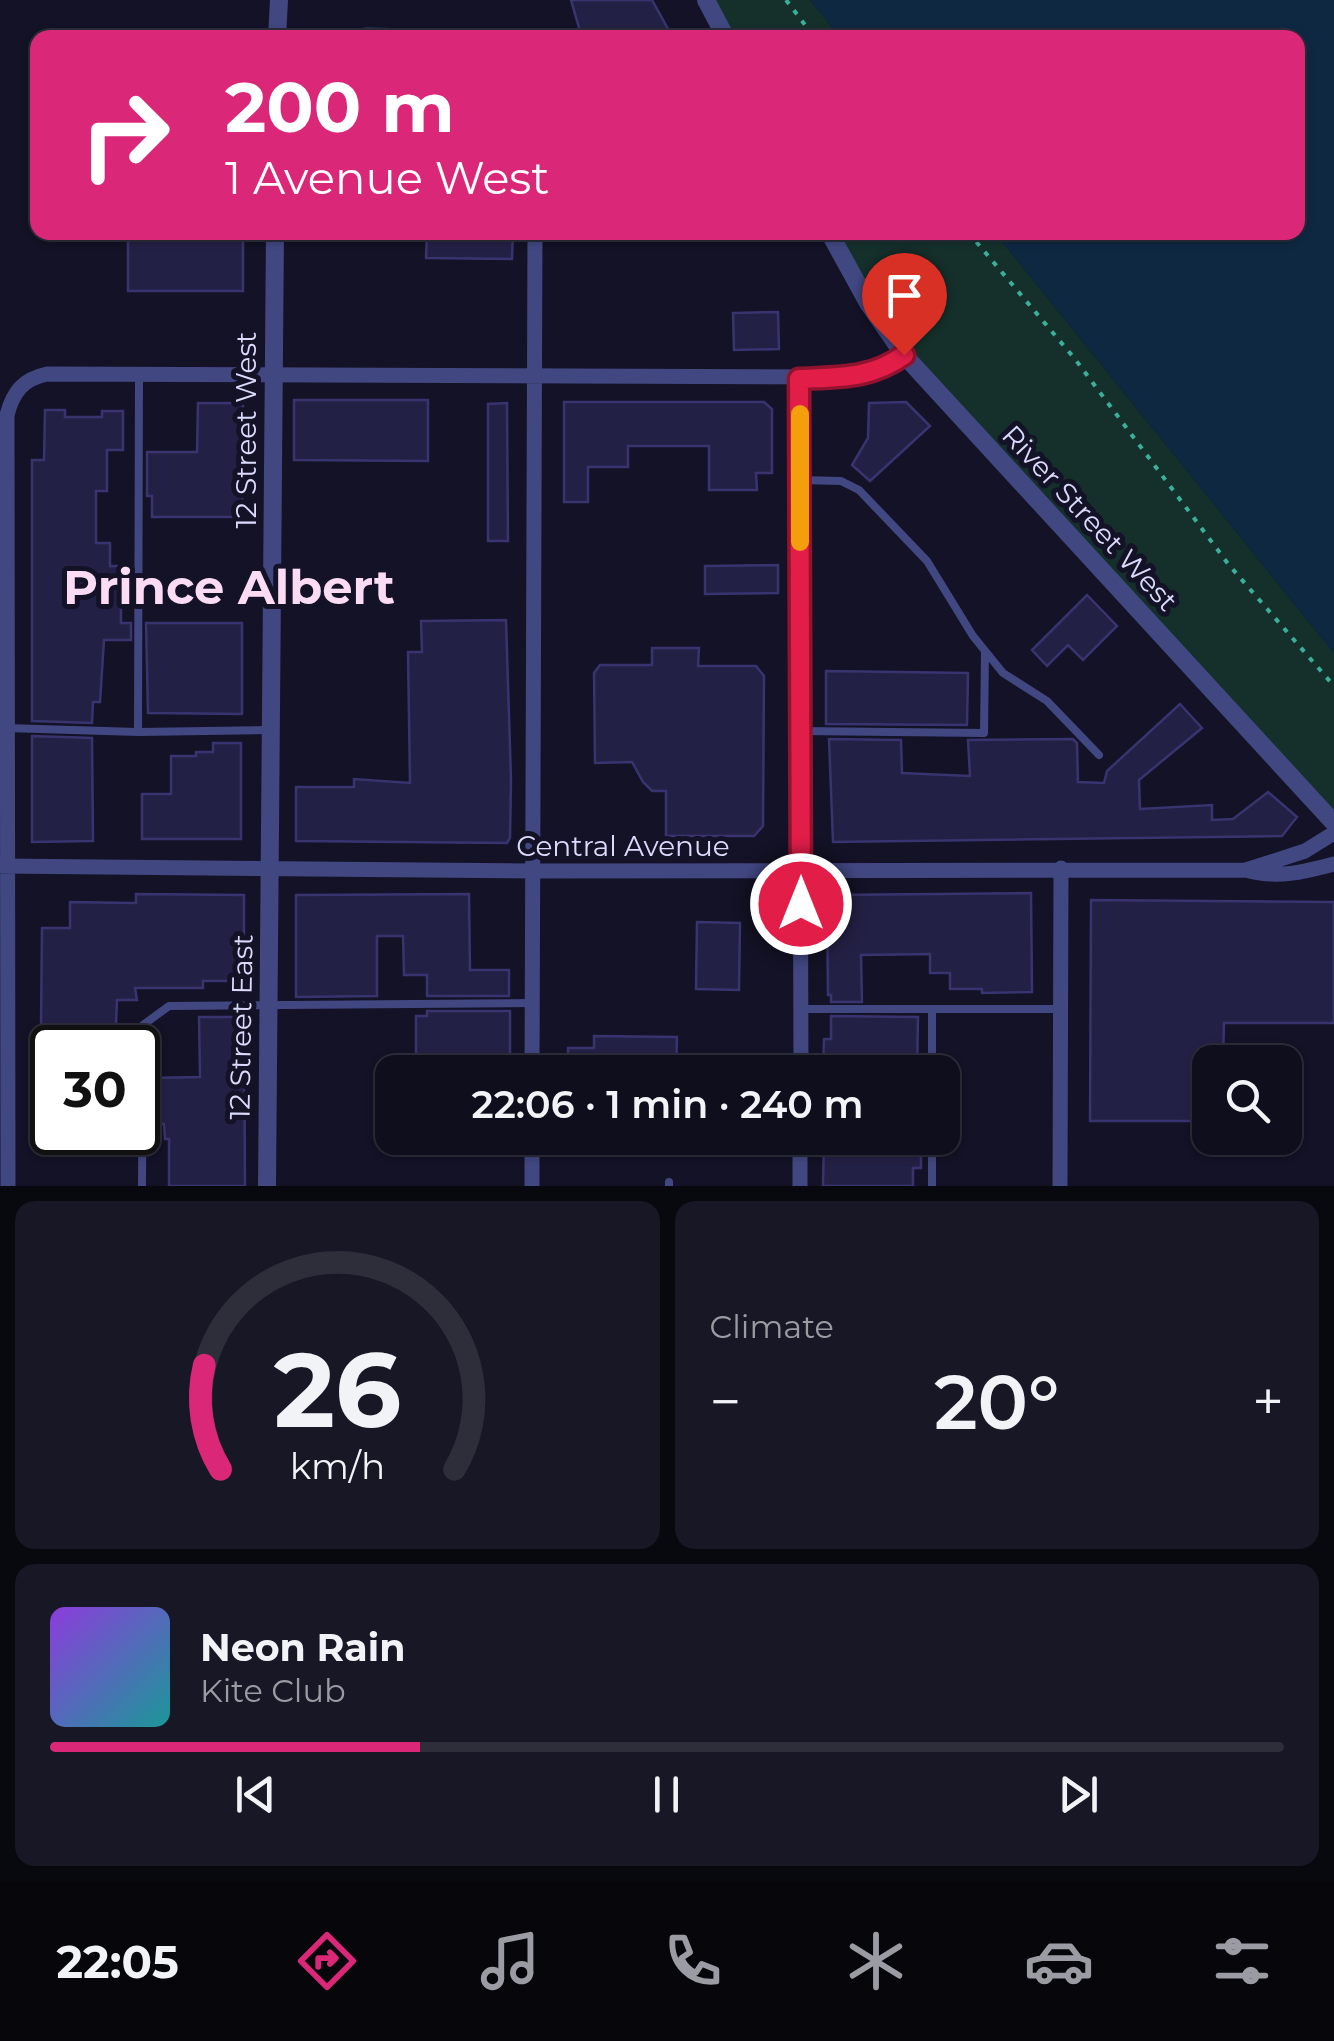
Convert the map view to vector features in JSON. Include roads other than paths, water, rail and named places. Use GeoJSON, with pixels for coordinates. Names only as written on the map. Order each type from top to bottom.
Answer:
{"type":"FeatureCollection","features":[{"type":"Feature","properties":{"kind":"street"},"geometry":{"type":"LineString","coordinates":[[706,0],[722,30]]}},
{"type":"Feature","properties":{"kind":"street"},"geometry":{"type":"LineString","coordinates":[[276,4],[277,30]]}},
{"type":"Feature","properties":{"kind":"street","name":"12 Street West"},"geometry":{"type":"LineString","coordinates":[[270,868],[275,240]]}},
{"type":"Feature","properties":{"kind":"street"},"geometry":{"type":"LineString","coordinates":[[532,1055],[535,240]]}},
{"type":"Feature","properties":{"kind":"street","name":"River Street West"},"geometry":{"type":"LineString","coordinates":[[834,240],[868,304],[904,355],[1334,823]]}},
{"type":"Feature","properties":{"kind":"street"},"geometry":{"type":"LineString","coordinates":[[8,1186],[4,866],[7,415],[20,386],[48,374],[859,377],[904,355]]}},
{"type":"Feature","properties":{"kind":"street"},"geometry":{"type":"LineString","coordinates":[[799,379],[800,1055]]}},
{"type":"Feature","properties":{"kind":"street","name":"Central Avenue"},"geometry":{"type":"LineString","coordinates":[[1246,870],[1306,851],[1334,833]]}},
{"type":"Feature","properties":{"kind":"street","name":"Central Avenue"},"geometry":{"type":"LineString","coordinates":[[4,866],[533,872],[1060,868],[1246,870],[1275,875],[1312,872],[1334,864]]}},
{"type":"Feature","properties":{"kind":"street","name":"12 Street East"},"geometry":{"type":"LineString","coordinates":[[266,1186],[270,868]]}},
{"type":"Feature","properties":{"kind":"street"},"geometry":{"type":"LineString","coordinates":[[1060,868],[1060,1186]]}},
{"type":"Feature","properties":{"kind":"street"},"geometry":{"type":"LineString","coordinates":[[532,1155],[532,1186]]}},
{"type":"Feature","properties":{"kind":"street"},"geometry":{"type":"LineString","coordinates":[[800,1155],[800,1186]]}},
{"type":"Feature","properties":{"kind":"lane"},"geometry":{"type":"LineString","coordinates":[[138,732],[139,374]]}},
{"type":"Feature","properties":{"kind":"lane"},"geometry":{"type":"LineString","coordinates":[[800,480],[841,480],[859,490],[927,561],[985,651],[1004,673],[1046,701],[1099,755]]}},
{"type":"Feature","properties":{"kind":"lane"},"geometry":{"type":"LineString","coordinates":[[800,731],[984,733],[985,651]]}},
{"type":"Feature","properties":{"kind":"lane"},"geometry":{"type":"LineString","coordinates":[[6,728],[138,732],[271,730]]}},
{"type":"Feature","properties":{"kind":"lane"},"geometry":{"type":"LineString","coordinates":[[142,1186],[143,1025],[169,1006],[532,1003]]}},
{"type":"Feature","properties":{"kind":"lane"},"geometry":{"type":"LineString","coordinates":[[801,1009],[1060,1009]]}},
{"type":"Feature","properties":{"kind":"lane"},"geometry":{"type":"LineString","coordinates":[[932,1011],[932,1055]]}},
{"type":"Feature","properties":{"kind":"lane"},"geometry":{"type":"LineString","coordinates":[[932,1155],[932,1186]]}},
{"type":"Feature","properties":{"kind":"water"},"geometry":{"type":"Polygon","coordinates":[[[810,0],[1334,0],[1334,653],[1001,240],[1305,240],[1305,30],[834,30],[810,0]]]}},
{"type":"Feature","properties":{"kind":"district","name":"Prince Albert"},"geometry":{"type":"Point","coordinates":[229,587]}}]}
